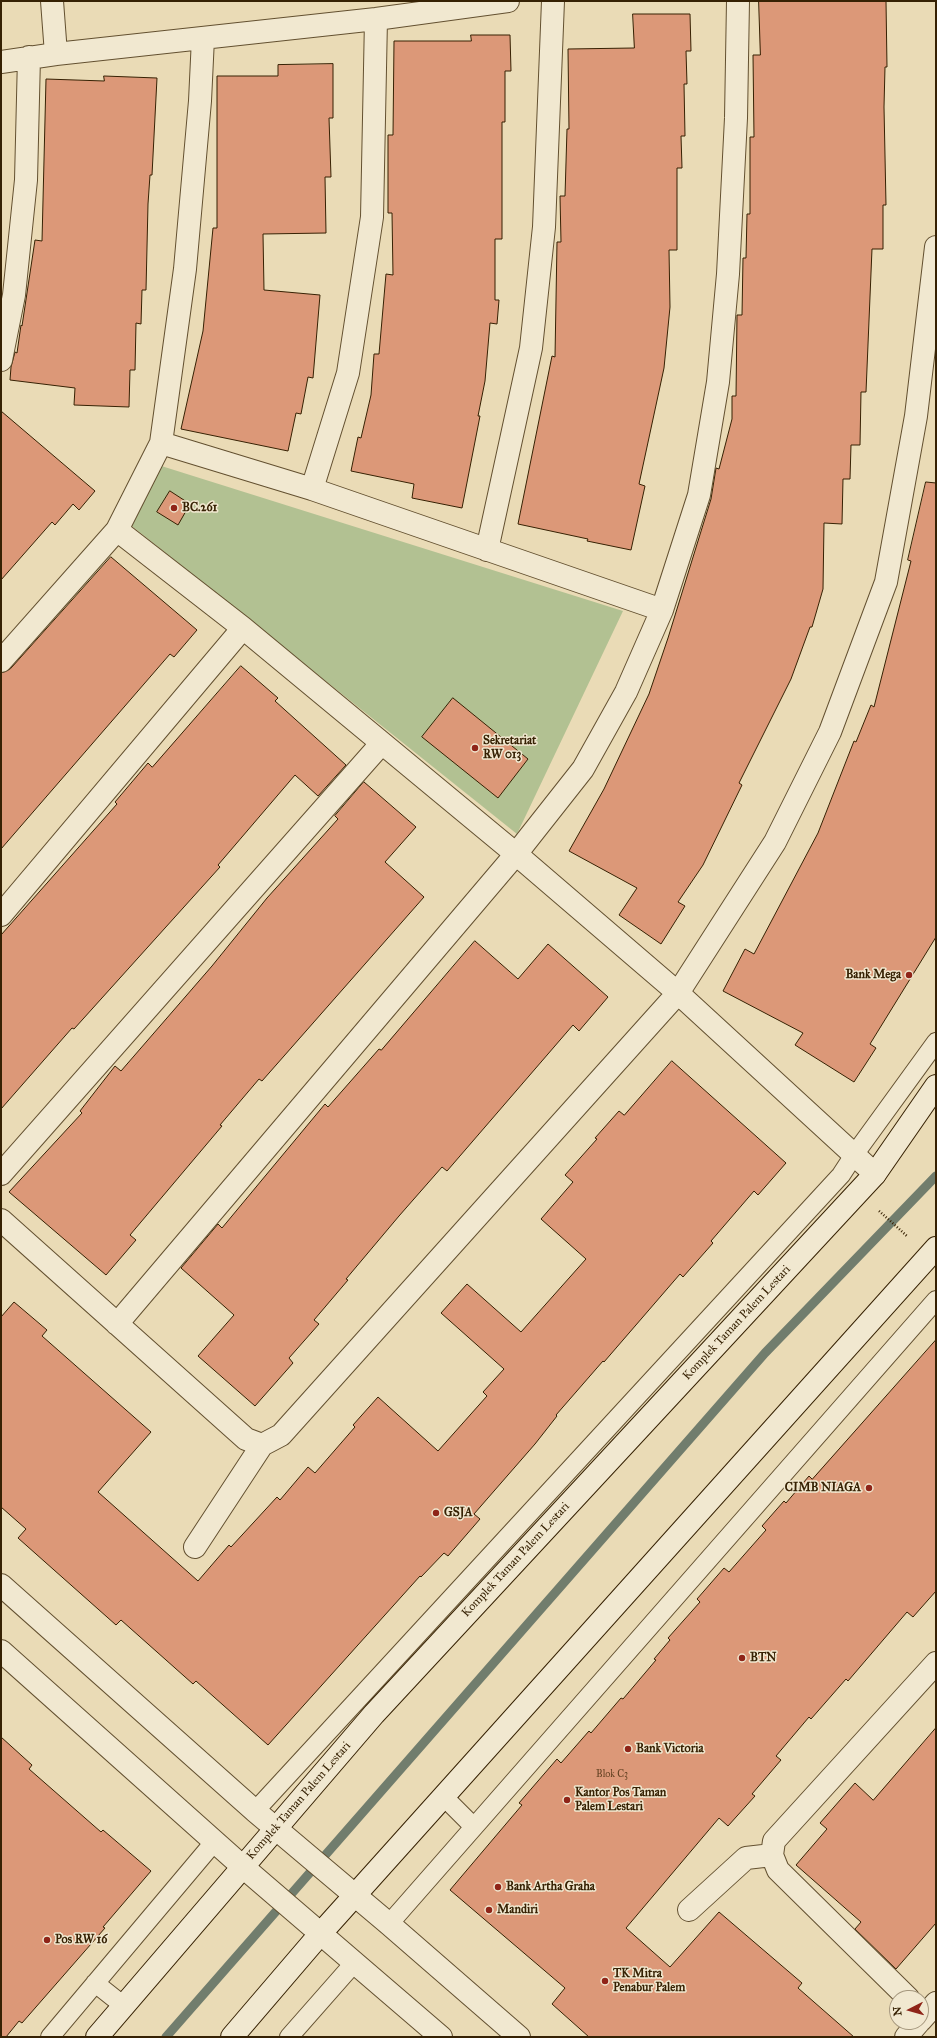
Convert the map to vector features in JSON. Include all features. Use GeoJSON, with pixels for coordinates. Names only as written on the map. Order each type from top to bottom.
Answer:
{"type":"FeatureCollection","features":[{"type":"Feature","properties":{"kind":"street"},"geometry":{"type":"LineString","coordinates":[[52,1],[56,54]]}},
{"type":"Feature","properties":{"kind":"street"},"geometry":{"type":"LineString","coordinates":[[1,62],[29,57],[376,19],[508,1]]}},
{"type":"Feature","properties":{"kind":"street"},"geometry":{"type":"LineString","coordinates":[[487,550],[531,348],[544,227],[553,1]]}},
{"type":"Feature","properties":{"kind":"street"},"geometry":{"type":"LineString","coordinates":[[117,1324],[516,854],[583,769],[626,692],[662,610],[699,495],[718,382],[729,258],[736,118],[738,1]]}},
{"type":"Feature","properties":{"kind":"street"},"geometry":{"type":"LineString","coordinates":[[312,489],[348,374],[372,217],[376,19]]}},
{"type":"Feature","properties":{"kind":"street"},"geometry":{"type":"LineString","coordinates":[[1,660],[117,530],[161,443],[185,262],[200,101],[203,38]]}},
{"type":"Feature","properties":{"kind":"street"},"geometry":{"type":"LineString","coordinates":[[1,360],[14,294],[26,180],[29,57]]}},
{"type":"Feature","properties":{"kind":"street"},"geometry":{"type":"LineString","coordinates":[[196,1547],[262,1445],[281,1435],[678,992],[778,835],[830,732],[886,582],[916,416],[936,247]]}},
{"type":"Feature","properties":{"kind":"street"},"geometry":{"type":"LineString","coordinates":[[161,443],[312,489],[662,610]]}},
{"type":"Feature","properties":{"kind":"street"},"geometry":{"type":"LineString","coordinates":[[117,530],[243,628],[381,744],[516,854],[678,992],[875,1174]]}},
{"type":"Feature","properties":{"kind":"street"},"geometry":{"type":"LineString","coordinates":[[1,915],[243,628]]}},
{"type":"Feature","properties":{"kind":"street"},"geometry":{"type":"LineString","coordinates":[[1,1174],[381,744]]}},
{"type":"Feature","properties":{"kind":"street","name":"Komplek Taman Palem Lestari"},"geometry":{"type":"LineString","coordinates":[[97,2037],[374,1714],[875,1174],[936,1086]]}},
{"type":"Feature","properties":{"kind":"street"},"geometry":{"type":"LineString","coordinates":[[1,1220],[246,1439],[262,1445]]}},
{"type":"Feature","properties":{"kind":"street"},"geometry":{"type":"LineString","coordinates":[[232,2037],[321,1933],[356,1896],[936,1248]]}},
{"type":"Feature","properties":{"kind":"street"},"geometry":{"type":"LineString","coordinates":[[1,1586],[255,1811],[389,1924],[518,2037]]}},
{"type":"Feature","properties":{"kind":"street"},"geometry":{"type":"LineString","coordinates":[[1,1651],[243,1867],[300,1914],[441,2037]]}},
{"type":"Feature","properties":{"kind":"street"},"geometry":{"type":"LineString","coordinates":[[900,1990],[778,1870],[772,1855],[774,1841],[936,1663]]}},
{"type":"Feature","properties":{"kind":"street"},"geometry":{"type":"LineString","coordinates":[[689,1910],[746,1858],[772,1855]]}},
{"type":"Feature","properties":{"kind":"lane"},"geometry":{"type":"LineString","coordinates":[[255,1811],[841,1175],[936,1042]]}},
{"type":"Feature","properties":{"kind":"lane"},"geometry":{"type":"LineString","coordinates":[[389,1924],[936,1300]]}},
{"type":"Feature","properties":{"kind":"lane"},"geometry":{"type":"LineString","coordinates":[[444,1796],[474,1827]]}},
{"type":"Feature","properties":{"kind":"lane"},"geometry":{"type":"LineString","coordinates":[[50,2037],[215,1841]]}},
{"type":"Feature","properties":{"kind":"lane"},"geometry":{"type":"LineString","coordinates":[[289,2037],[355,1962]]}},
{"type":"Feature","properties":{"kind":"lane"},"geometry":{"type":"LineString","coordinates":[[96,1983],[124,2006]]}},
{"type":"Feature","properties":{"kind":"path"},"geometry":{"type":"LineString","coordinates":[[873,1206],[911,1240]]}},
{"type":"Feature","properties":{"kind":"green space"},"geometry":{"type":"Polygon","coordinates":[[[155,464],[623,611],[517,834],[123,519],[155,464]]]}},
{"type":"Feature","properties":{"kind":"building"},"geometry":{"type":"Polygon","coordinates":[[[759,1],[886,1],[887,67],[885,67],[884,107],[886,205],[883,205],[883,249],[872,249],[866,392],[861,392],[860,445],[851,445],[850,479],[843,479],[842,524],[824,523],[823,589],[812,627],[810,627],[791,679],[739,783],[742,785],[703,865],[678,902],[685,906],[661,944],[619,915],[637,888],[569,851],[604,789],[649,694],[711,499],[716,468],[719,469],[732,419],[732,396],[736,396],[737,315],[742,315],[743,258],[746,258],[747,214],[750,214],[750,137],[754,137],[753,55],[760,55],[759,1]]]}},
{"type":"Feature","properties":{"kind":"building"},"geometry":{"type":"Polygon","coordinates":[[[633,14],[690,14],[691,51],[686,51],[687,84],[684,84],[685,136],[681,136],[682,168],[677,168],[677,250],[669,250],[670,307],[664,368],[639,484],[645,486],[631,550],[518,524],[552,356],[555,357],[557,242],[561,242],[560,196],[565,196],[567,129],[569,129],[568,49],[634,48],[633,14]]]}},
{"type":"Feature","properties":{"kind":"building"},"geometry":{"type":"Polygon","coordinates":[[[471,35],[510,35],[511,71],[505,71],[505,122],[502,122],[502,239],[495,239],[495,300],[499,300],[497,324],[490,323],[485,381],[478,416],[480,416],[462,508],[412,498],[414,484],[351,471],[358,437],[361,438],[371,395],[374,354],[379,354],[386,274],[393,275],[392,213],[388,213],[388,135],[393,135],[394,41],[471,41],[471,35]]]}},
{"type":"Feature","properties":{"kind":"building"},"geometry":{"type":"Polygon","coordinates":[[[333,64],[333,118],[329,118],[331,177],[325,177],[326,233],[263,234],[264,290],[320,295],[313,378],[308,377],[301,414],[296,413],[288,451],[181,429],[203,331],[213,228],[217,228],[217,76],[278,76],[278,65],[333,64]]]}},
{"type":"Feature","properties":{"kind":"building"},"geometry":{"type":"Polygon","coordinates":[[[104,76],[157,78],[152,175],[150,175],[148,204],[146,290],[142,290],[141,324],[136,323],[135,370],[130,370],[129,407],[74,405],[75,388],[10,380],[11,367],[15,352],[17,353],[21,325],[22,326],[35,240],[42,241],[46,79],[104,81],[104,76]]]}},
{"type":"Feature","properties":{"kind":"building"},"geometry":{"type":"Polygon","coordinates":[[[1,411],[95,491],[79,510],[73,504],[55,525],[52,522],[1,580],[1,411]]]}},
{"type":"Feature","properties":{"kind":"building"},"geometry":{"type":"Polygon","coordinates":[[[926,482],[936,483],[936,937],[870,1044],[876,1048],[854,1082],[795,1045],[803,1033],[723,991],[745,949],[754,954],[818,833],[854,741],[856,742],[871,705],[874,707],[911,561],[908,560],[926,482]]]}},
{"type":"Feature","properties":{"kind":"building","name":"BC.261"},"geometry":{"type":"Polygon","coordinates":[[[170,491],[190,504],[178,525],[157,512],[170,491]]]}},
{"type":"Feature","properties":{"kind":"building"},"geometry":{"type":"Polygon","coordinates":[[[111,557],[197,630],[174,657],[170,654],[1,849],[1,673],[10,669],[111,557]]]}},
{"type":"Feature","properties":{"kind":"building"},"geometry":{"type":"Polygon","coordinates":[[[241,666],[278,698],[275,701],[346,765],[318,796],[295,775],[218,865],[220,867],[74,1029],[72,1028],[1,1109],[1,935],[117,804],[115,802],[148,763],[152,767],[241,666]]]}},
{"type":"Feature","properties":{"kind":"building","name":"Sekretariat RW 013"},"geometry":{"type":"Polygon","coordinates":[[[453,698],[528,759],[498,798],[422,737],[453,698]]]}},
{"type":"Feature","properties":{"kind":"building"},"geometry":{"type":"Polygon","coordinates":[[[364,782],[416,827],[385,862],[424,897],[262,1081],[259,1079],[220,1125],[222,1126],[130,1235],[136,1240],[106,1275],[9,1192],[82,1113],[80,1111],[115,1066],[121,1071],[212,966],[267,898],[338,819],[335,816],[364,782]]]}},
{"type":"Feature","properties":{"kind":"building"},"geometry":{"type":"Polygon","coordinates":[[[475,941],[518,979],[548,944],[608,997],[579,1031],[573,1025],[447,1171],[442,1167],[399,1216],[314,1320],[319,1324],[289,1358],[293,1363],[255,1406],[198,1356],[234,1315],[181,1268],[218,1224],[222,1228],[325,1104],[328,1107],[379,1049],[381,1050],[475,941]]]}},
{"type":"Feature","properties":{"kind":"building"},"geometry":{"type":"Polygon","coordinates":[[[672,1061],[786,1163],[758,1195],[754,1191],[711,1241],[713,1243],[683,1277],[680,1274],[556,1415],[557,1416],[535,1444],[474,1514],[480,1519],[448,1556],[444,1553],[421,1577],[420,1576],[268,1745],[196,1681],[193,1684],[121,1620],[116,1625],[18,1538],[26,1529],[1,1507],[1,1317],[14,1302],[47,1330],[42,1336],[151,1432],[98,1492],[198,1581],[229,1545],[231,1547],[277,1497],[280,1500],[308,1467],[315,1473],[355,1427],[353,1425],[378,1397],[438,1451],[487,1396],[483,1392],[504,1369],[441,1313],[467,1284],[521,1332],[586,1259],[541,1219],[573,1182],[565,1175],[597,1139],[595,1138],[619,1111],[624,1115],[672,1061]]]}},
{"type":"Feature","properties":{"kind":"building"},"geometry":{"type":"Polygon","coordinates":[[[936,1340],[936,1591],[913,1617],[907,1612],[848,1681],[846,1679],[811,1719],[809,1717],[776,1756],[781,1760],[752,1794],[755,1796],[728,1826],[719,1818],[626,1928],[670,1967],[719,1912],[802,1983],[798,1988],[854,2037],[589,2037],[552,2004],[565,1988],[450,1890],[522,1805],[519,1803],[557,1759],[561,1763],[589,1731],[591,1733],[621,1698],[623,1699],[656,1660],[654,1659],[670,1640],[668,1638],[700,1602],[697,1599],[724,1568],[729,1572],[766,1530],[762,1526],[784,1501],[786,1503],[809,1476],[812,1479],[936,1340]]]}},
{"type":"Feature","properties":{"kind":"building"},"geometry":{"type":"Polygon","coordinates":[[[936,1728],[936,1923],[896,1969],[855,1929],[861,1922],[796,1865],[827,1829],[820,1823],[855,1783],[873,1800],[936,1728]]]}},
{"type":"Feature","properties":{"kind":"building"},"geometry":{"type":"Polygon","coordinates":[[[1,1737],[32,1765],[29,1769],[101,1832],[103,1830],[151,1871],[103,1927],[105,1928],[22,2023],[19,2021],[6,2037],[1,2037],[1,1737]]]}},
{"type":"Feature","properties":{"kind":"waterway"},"geometry":{"type":"LineString","coordinates":[[166,2037],[765,1353],[936,1176]]}},
{"type":"Feature","properties":{"kind":"place","name":"BC.261"},"geometry":{"type":"Point","coordinates":[174,508]}},
{"type":"Feature","properties":{"kind":"place","name":"Sekretariat RW 013"},"geometry":{"type":"Point","coordinates":[475,748]}},
{"type":"Feature","properties":{"kind":"place","name":"Bank Mega"},"geometry":{"type":"Point","coordinates":[909,975]}},
{"type":"Feature","properties":{"kind":"place","name":"CIMB NIAGA"},"geometry":{"type":"Point","coordinates":[869,1488]}},
{"type":"Feature","properties":{"kind":"place","name":"GSJA"},"geometry":{"type":"Point","coordinates":[436,1513]}},
{"type":"Feature","properties":{"kind":"place","name":"BTN"},"geometry":{"type":"Point","coordinates":[742,1658]}},
{"type":"Feature","properties":{"kind":"place","name":"Bank Victoria"},"geometry":{"type":"Point","coordinates":[628,1749]}},
{"type":"Feature","properties":{"kind":"place","name":"Kantor Pos Taman Palem Lestari"},"geometry":{"type":"Point","coordinates":[567,1800]}},
{"type":"Feature","properties":{"kind":"place","name":"Bank Artha Graha"},"geometry":{"type":"Point","coordinates":[498,1887]}},
{"type":"Feature","properties":{"kind":"place","name":"Mandiri"},"geometry":{"type":"Point","coordinates":[489,1910]}},
{"type":"Feature","properties":{"kind":"place","name":"Pos RW 16"},"geometry":{"type":"Point","coordinates":[47,1940]}},
{"type":"Feature","properties":{"kind":"place","name":"TK Mitra Penabur Palem"},"geometry":{"type":"Point","coordinates":[605,1981]}}]}
